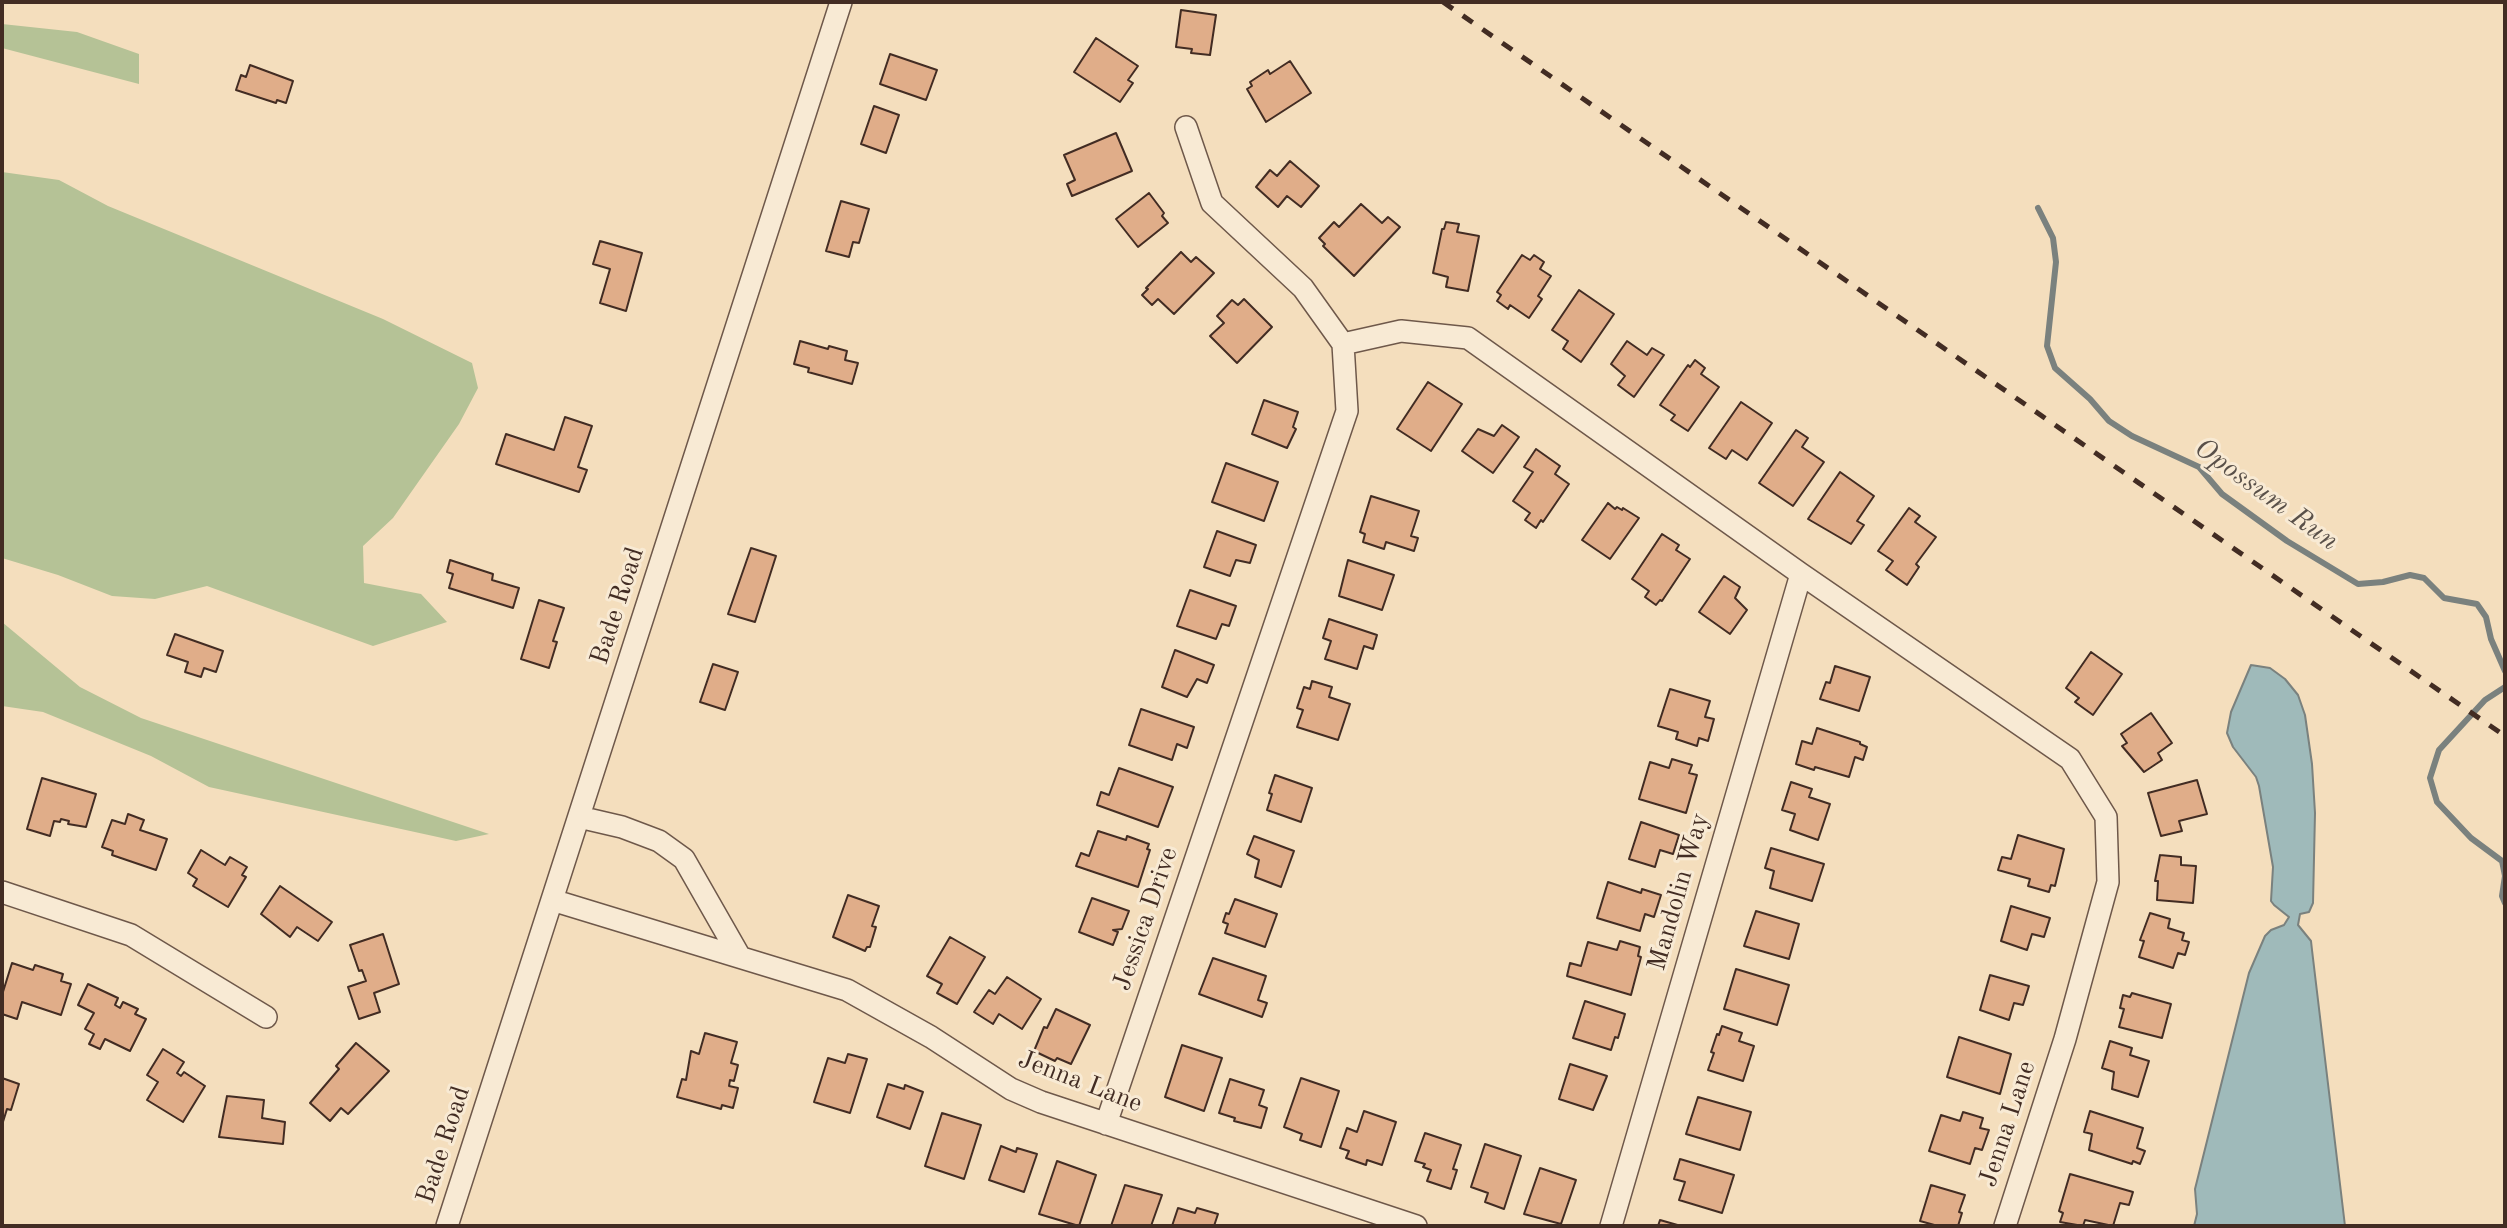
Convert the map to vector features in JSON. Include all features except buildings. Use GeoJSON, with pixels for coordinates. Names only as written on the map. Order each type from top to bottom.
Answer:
{"type":"FeatureCollection","features":[{"type":"Feature","properties":{"kind":"street","name":"Bade Road"},"geometry":{"type":"LineString","coordinates":[[447,1226],[841,2]]}},
{"type":"Feature","properties":{"kind":"street"},"geometry":{"type":"LineString","coordinates":[[1186,127],[1212,203],[1303,288],[1343,344]]}},
{"type":"Feature","properties":{"kind":"street","name":"Jenna Lane"},"geometry":{"type":"LineString","coordinates":[[1343,344],[1401,331],[1468,338],[1801,574],[2070,759],[2106,817],[2108,882],[2065,1039],[2005,1226]]}},
{"type":"Feature","properties":{"kind":"street","name":"Jessica Drive"},"geometry":{"type":"LineString","coordinates":[[1106,1124],[1347,411],[1343,344]]}},
{"type":"Feature","properties":{"kind":"street","name":"Mandolin Way"},"geometry":{"type":"LineString","coordinates":[[1611,1226],[1801,574]]}},
{"type":"Feature","properties":{"kind":"street"},"geometry":{"type":"LineString","coordinates":[[579,817],[622,827],[659,841],[684,859],[740,957]]}},
{"type":"Feature","properties":{"kind":"street"},"geometry":{"type":"LineString","coordinates":[[2,892],[131,935],[265,1017]]}},
{"type":"Feature","properties":{"kind":"street","name":"Jenna Lane"},"geometry":{"type":"LineString","coordinates":[[552,900],[848,990],[931,1037],[1012,1089],[1041,1102],[1393,1223],[1416,1226]]}},
{"type":"Feature","properties":{"kind":"green space"},"geometry":{"type":"Polygon","coordinates":[[[2,24],[77,32],[139,54],[139,84],[2,48],[2,24]]]}},
{"type":"Feature","properties":{"kind":"green space"},"geometry":{"type":"Polygon","coordinates":[[[2,172],[59,180],[108,206],[383,319],[472,363],[478,388],[459,424],[393,518],[363,546],[364,583],[421,594],[447,622],[373,646],[207,586],[155,599],[112,596],[58,575],[2,558],[2,172]]]}},
{"type":"Feature","properties":{"kind":"green space"},"geometry":{"type":"Polygon","coordinates":[[[2,622],[80,687],[141,718],[489,834],[456,841],[209,787],[151,756],[43,712],[2,706],[2,622]]]}},
{"type":"Feature","properties":{"kind":"water"},"geometry":{"type":"Polygon","coordinates":[[[2251,665],[2270,668],[2285,679],[2298,695],[2305,715],[2315,813],[2313,903],[2309,912],[2300,914],[2298,925],[2311,941],[2345,1226],[2194,1226],[2197,1214],[2195,1189],[2249,973],[2265,936],[2271,930],[2284,925],[2289,917],[2271,901],[2273,867],[2256,777],[2233,747],[2227,733],[2231,712],[2251,665]]]}},
{"type":"Feature","properties":{"kind":"waterway","name":"Opossum Run"},"geometry":{"type":"LineString","coordinates":[[2038,208],[2053,238],[2056,262],[2047,346],[2055,368],[2090,399],[2109,421],[2132,436],[2199,467],[2222,494],[2287,541],[2358,584],[2383,582],[2410,575],[2424,578],[2444,598],[2477,604],[2486,617],[2491,639],[2505,671]]}},
{"type":"Feature","properties":{"kind":"waterway","name":"Opossum Run"},"geometry":{"type":"LineString","coordinates":[[2505,687],[2485,700],[2439,750],[2430,778],[2437,802],[2471,838],[2502,861],[2505,876],[2502,896],[2505,903]]}},
{"type":"Feature","properties":{"kind":"railway"},"geometry":{"type":"LineString","coordinates":[[1443,2],[2505,736]]}}]}
